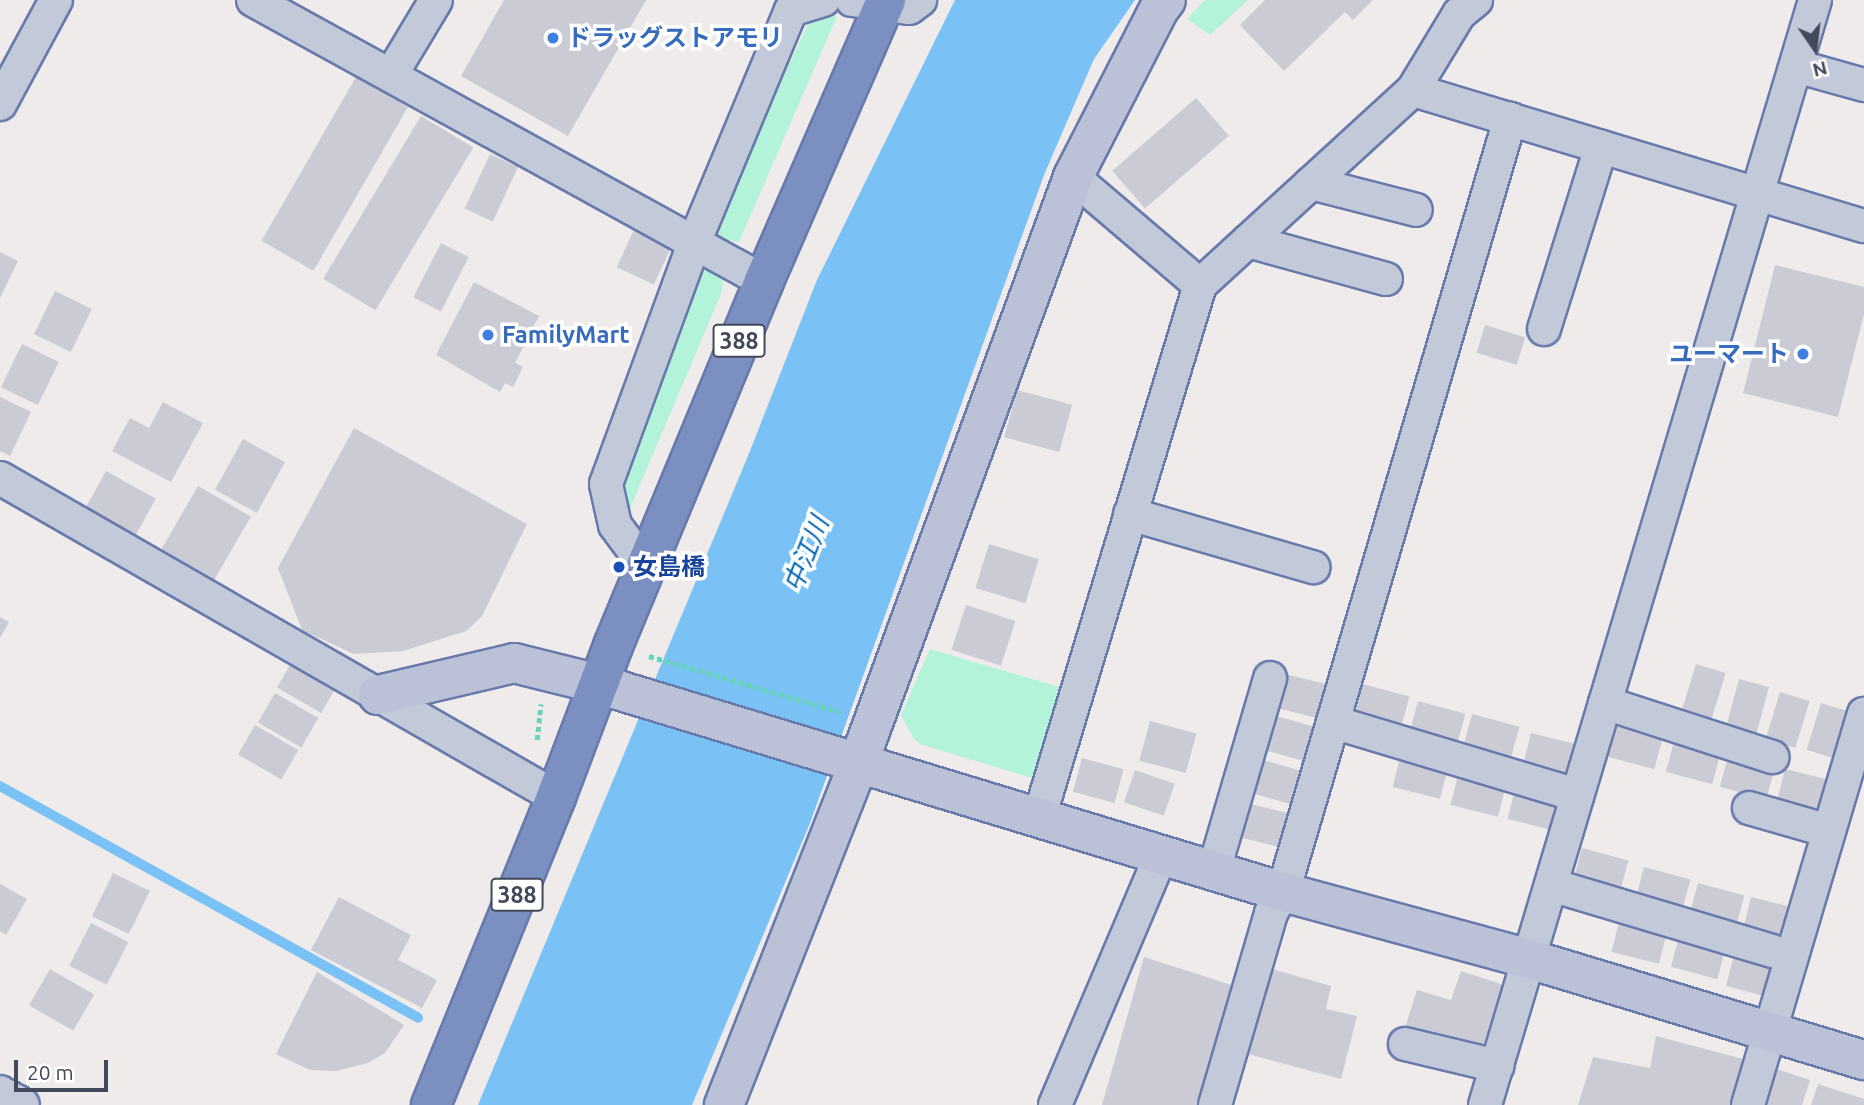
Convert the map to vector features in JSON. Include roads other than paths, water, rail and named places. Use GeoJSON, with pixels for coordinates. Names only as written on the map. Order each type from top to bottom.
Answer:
{"type":"FeatureCollection","features":[{"type":"Feature","properties":{"kind":"highway","name":"388"},"geometry":{"type":"LineString","coordinates":[[432,1105],[556,797],[615,689],[646,567],[764,282],[885,1]]}},
{"type":"Feature","properties":{"kind":"street"},"geometry":{"type":"LineString","coordinates":[[0,104],[55,0]]}},
{"type":"Feature","properties":{"kind":"street"},"geometry":{"type":"LineString","coordinates":[[391,75],[436,0]]}},
{"type":"Feature","properties":{"kind":"street"},"geometry":{"type":"LineString","coordinates":[[646,567],[615,525],[606,484],[694,243],[791,10],[823,0]]}},
{"type":"Feature","properties":{"kind":"street"},"geometry":{"type":"LineString","coordinates":[[724,1105],[848,761],[1073,177],[1166,0]]}},
{"type":"Feature","properties":{"kind":"street"},"geometry":{"type":"LineString","coordinates":[[1039,818],[1200,285],[1413,90],[1459,14],[1476,0]]}},
{"type":"Feature","properties":{"kind":"street"},"geometry":{"type":"LineString","coordinates":[[1485,1105],[1815,0]]}},
{"type":"Feature","properties":{"kind":"street"},"geometry":{"type":"LineString","coordinates":[[270,4],[391,75],[764,282]]}},
{"type":"Feature","properties":{"kind":"street"},"geometry":{"type":"LineString","coordinates":[[1796,66],[1864,85]]}},
{"type":"Feature","properties":{"kind":"street"},"geometry":{"type":"LineString","coordinates":[[1413,90],[1864,226]]}},
{"type":"Feature","properties":{"kind":"street"},"geometry":{"type":"LineString","coordinates":[[1215,1105],[1271,913],[1283,892],[1510,119]]}},
{"type":"Feature","properties":{"kind":"street"},"geometry":{"type":"LineString","coordinates":[[1544,329],[1601,147]]}},
{"type":"Feature","properties":{"kind":"street"},"geometry":{"type":"LineString","coordinates":[[1073,177],[1200,285]]}},
{"type":"Feature","properties":{"kind":"street"},"geometry":{"type":"LineString","coordinates":[[1311,183],[1416,210]]}},
{"type":"Feature","properties":{"kind":"street"},"geometry":{"type":"LineString","coordinates":[[1248,241],[1385,279]]}},
{"type":"Feature","properties":{"kind":"street"},"geometry":{"type":"LineString","coordinates":[[0,478],[556,797]]}},
{"type":"Feature","properties":{"kind":"street"},"geometry":{"type":"LineString","coordinates":[[1130,514],[1313,567]]}},
{"type":"Feature","properties":{"kind":"street"},"geometry":{"type":"LineString","coordinates":[[378,695],[514,663],[615,689],[1283,892],[1529,959],[1864,1060]]}},
{"type":"Feature","properties":{"kind":"street"},"geometry":{"type":"LineString","coordinates":[[1214,870],[1270,678]]}},
{"type":"Feature","properties":{"kind":"street"},"geometry":{"type":"LineString","coordinates":[[1605,704],[1772,757]]}},
{"type":"Feature","properties":{"kind":"street"},"geometry":{"type":"LineString","coordinates":[[1748,1105],[1864,715]]}},
{"type":"Feature","properties":{"kind":"street"},"geometry":{"type":"LineString","coordinates":[[1333,722],[1577,795]]}},
{"type":"Feature","properties":{"kind":"street"},"geometry":{"type":"LineString","coordinates":[[1749,808],[1829,831]]}},
{"type":"Feature","properties":{"kind":"street"},"geometry":{"type":"LineString","coordinates":[[1055,1105],[1161,855]]}},
{"type":"Feature","properties":{"kind":"street"},"geometry":{"type":"LineString","coordinates":[[1551,885],[1772,951]]}},
{"type":"Feature","properties":{"kind":"street"},"geometry":{"type":"LineString","coordinates":[[1405,1044],[1497,1066]]}},
{"type":"Feature","properties":{"kind":"street"},"geometry":{"type":"LineString","coordinates":[[0,1092],[23,1105]]}},
{"type":"Feature","properties":{"kind":"water","name":"中江川"},"geometry":{"type":"Polygon","coordinates":[[[955,0],[1135,0],[1094,59],[1044,175],[810,823],[692,1105],[478,1105],[750,451],[817,280],[955,0]]]}},
{"type":"Feature","properties":{"kind":"waterway"},"geometry":{"type":"LineString","coordinates":[[0,786],[418,1018]]}},
{"type":"Feature","properties":{"kind":"place","name":"ドラッグストアモリ"},"geometry":{"type":"Point","coordinates":[553,38]}},
{"type":"Feature","properties":{"kind":"place","name":"FamilyMart"},"geometry":{"type":"Point","coordinates":[488,335]}},
{"type":"Feature","properties":{"kind":"place","name":"ユーマート"},"geometry":{"type":"Point","coordinates":[1803,354]}},
{"type":"Feature","properties":{"kind":"place","name":"女島橋"},"geometry":{"type":"Point","coordinates":[619,567]}}]}
